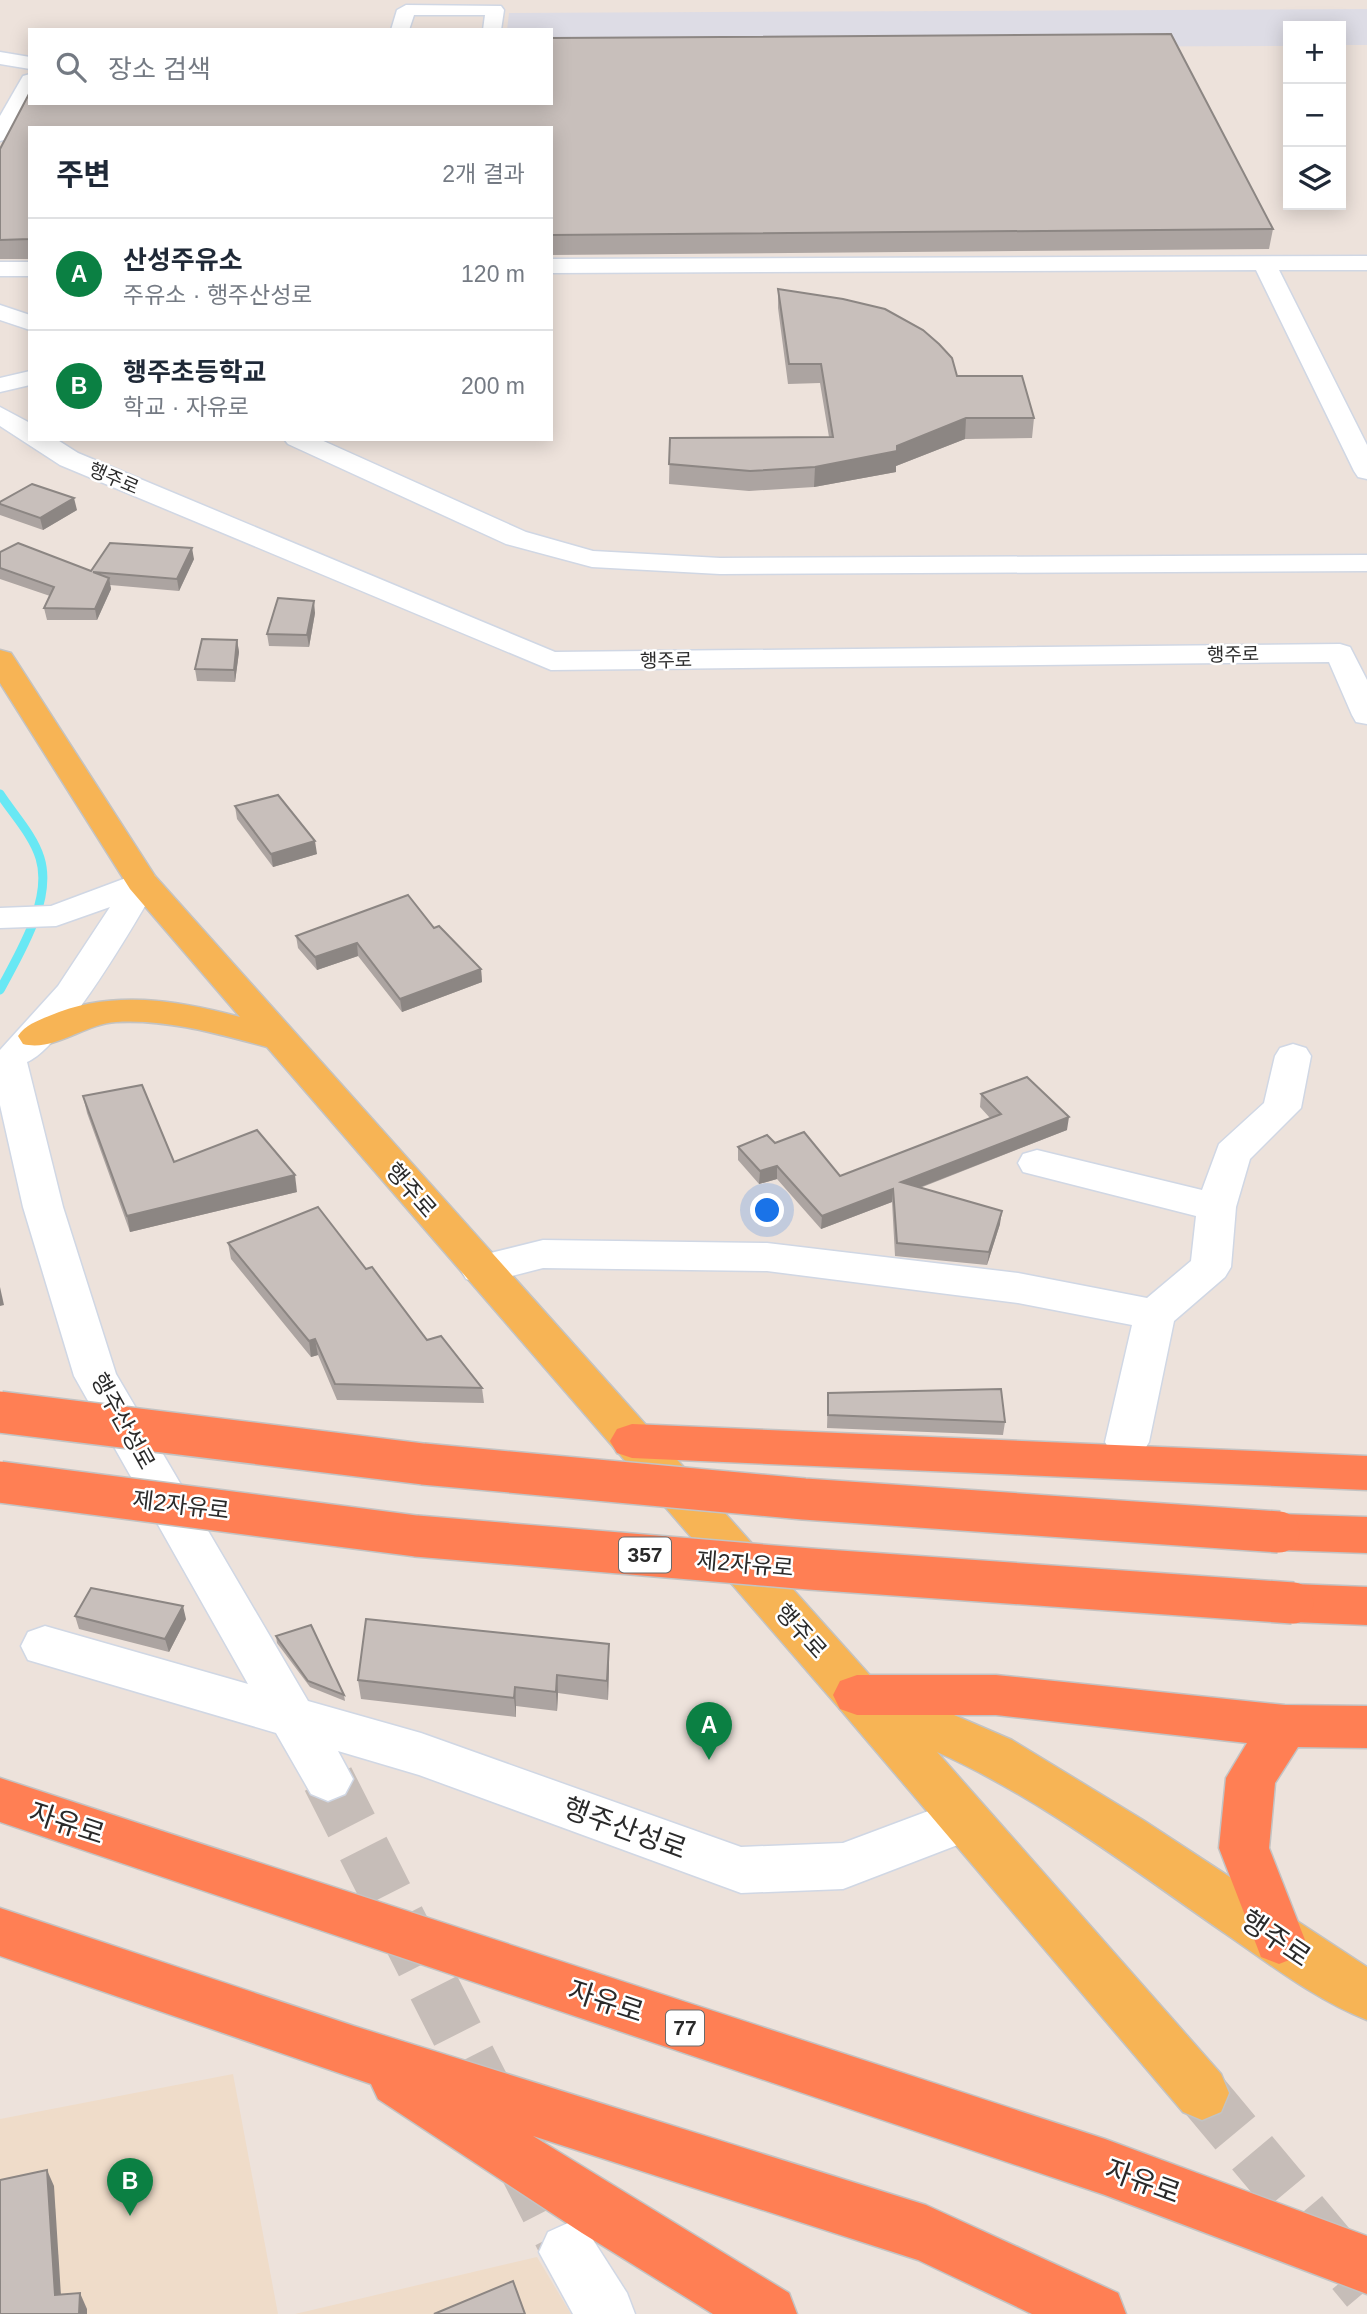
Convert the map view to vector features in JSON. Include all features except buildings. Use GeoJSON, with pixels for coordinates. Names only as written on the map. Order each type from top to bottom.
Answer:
{"type":"FeatureCollection","features":[{"type":"Feature","properties":{"kind":"highway"},"geometry":{"type":"LineString","coordinates":[[0,1412],[424,1464],[804,1499],[1279,1532],[1367,1535]]}},
{"type":"Feature","properties":{"kind":"highway"},"geometry":{"type":"LineString","coordinates":[[632,1441],[1367,1473]]}},
{"type":"Feature","properties":{"kind":"highway","name":"제2자유로"},"geometry":{"type":"LineString","coordinates":[[0,1482],[416,1536],[810,1569],[1367,1606]]}},
{"type":"Feature","properties":{"kind":"highway"},"geometry":{"type":"LineString","coordinates":[[858,1695],[996,1695],[1285,1726],[1367,1727]]}},
{"type":"Feature","properties":{"kind":"highway"},"geometry":{"type":"LineString","coordinates":[[1279,1940],[1244,1848],[1251,1778],[1285,1726]]}},
{"type":"Feature","properties":{"kind":"highway","name":"자유로"},"geometry":{"type":"LineString","coordinates":[[0,1800],[1105,2166],[1367,2265]]}},
{"type":"Feature","properties":{"kind":"highway"},"geometry":{"type":"LineString","coordinates":[[0,1932],[354,2052],[926,2234],[1097,2314]]}},
{"type":"Feature","properties":{"kind":"highway"},"geometry":{"type":"LineString","coordinates":[[354,2052],[602,2213],[768,2314]]}},
{"type":"Feature","properties":{"kind":"main road","name":"행주로"},"geometry":{"type":"LineString","coordinates":[[0,659],[142,882],[276,1038],[858,1695],[963,1820],[1202,2092]]}},
{"type":"Feature","properties":{"kind":"main road"},"geometry":{"type":"LineString","coordinates":[[15,1055],[89,1014],[122,1010],[188,1015],[276,1038]]}},
{"type":"Feature","properties":{"kind":"main road","name":"행주로"},"geometry":{"type":"LineString","coordinates":[[858,1695],[995,1755],[1125,1836],[1279,1940],[1367,1995]]}},
{"type":"Feature","properties":{"kind":"street"},"geometry":{"type":"LineString","coordinates":[[401,28],[406,10],[495,10],[492,28]]}},
{"type":"Feature","properties":{"kind":"street"},"geometry":{"type":"LineString","coordinates":[[0,58],[28,57]]}},
{"type":"Feature","properties":{"kind":"street"},"geometry":{"type":"LineString","coordinates":[[0,58],[28,63]]}},
{"type":"Feature","properties":{"kind":"street"},"geometry":{"type":"LineString","coordinates":[[0,135],[28,84]]}},
{"type":"Feature","properties":{"kind":"street"},"geometry":{"type":"LineString","coordinates":[[1264,264],[1367,471]]}},
{"type":"Feature","properties":{"kind":"street"},"geometry":{"type":"LineString","coordinates":[[553,266],[1367,264]]}},
{"type":"Feature","properties":{"kind":"street"},"geometry":{"type":"LineString","coordinates":[[0,269],[28,269]]}},
{"type":"Feature","properties":{"kind":"street"},"geometry":{"type":"LineString","coordinates":[[0,312],[28,323]]}},
{"type":"Feature","properties":{"kind":"street"},"geometry":{"type":"LineString","coordinates":[[0,385],[28,378]]}},
{"type":"Feature","properties":{"kind":"street"},"geometry":{"type":"LineString","coordinates":[[0,415],[28,433]]}},
{"type":"Feature","properties":{"kind":"street","name":"행주로"},"geometry":{"type":"LineString","coordinates":[[41,441],[69,459],[551,661],[1340,653],[1367,715]]}},
{"type":"Feature","properties":{"kind":"street"},"geometry":{"type":"LineString","coordinates":[[301,441],[516,538],[592,559],[720,566],[1367,563]]}},
{"type":"Feature","properties":{"kind":"street"},"geometry":{"type":"LineString","coordinates":[[0,918],[56,916],[142,882]]}},
{"type":"Feature","properties":{"kind":"street"},"geometry":{"type":"LineString","coordinates":[[15,1055],[97,957],[142,882]]}},
{"type":"Feature","properties":{"kind":"street","name":"행주산성로"},"geometry":{"type":"LineString","coordinates":[[15,1055],[43,1207],[95,1377],[328,1779]]}},
{"type":"Feature","properties":{"kind":"street"},"geometry":{"type":"LineString","coordinates":[[1127,1442],[1155,1314],[1211,1267],[1216,1207],[1233,1153],[1282,1108],[1293,1056]]}},
{"type":"Feature","properties":{"kind":"street"},"geometry":{"type":"LineString","coordinates":[[1037,1163],[1216,1207]]}},
{"type":"Feature","properties":{"kind":"street"},"geometry":{"type":"LineString","coordinates":[[480,1269],[543,1254],[767,1257],[1018,1288],[1155,1314]]}},
{"type":"Feature","properties":{"kind":"street","name":"행주산성로"},"geometry":{"type":"LineString","coordinates":[[46,1646],[421,1754],[741,1870],[844,1866],[963,1820]]}},
{"type":"Feature","properties":{"kind":"street"},"geometry":{"type":"LineString","coordinates":[[568,2252],[606,2314]]}},
{"type":"Feature","properties":{"kind":"shaded area"},"geometry":{"type":"Polygon","coordinates":[[[1367,9],[1367,45],[1346,45],[1346,21],[1283,21],[1283,46],[553,49],[553,28],[507,28],[509,13],[1367,9]]]}},
{"type":"Feature","properties":{"kind":"shaded area"},"geometry":{"type":"Polygon","coordinates":[[[233,2074],[278,2314],[0,2314],[0,2119],[233,2074]]]}},
{"type":"Feature","properties":{"kind":"shaded area"},"geometry":{"type":"Polygon","coordinates":[[[537,2257],[571,2314],[295,2314],[537,2257]]]}},
{"type":"Feature","properties":{"kind":"waterway"},"geometry":{"type":"LineString","coordinates":[[0,794],[33,841],[43,874],[42,891],[32,926],[0,990]]}},
{"type":"Feature","properties":{"kind":"tunnel"},"geometry":{"type":"LineString","coordinates":[[328,1779],[496,2110]]}},
{"type":"Feature","properties":{"kind":"tunnel"},"geometry":{"type":"LineString","coordinates":[[1202,2093],[1367,2290]]}},
{"type":"Feature","properties":{"kind":"tunnel"},"geometry":{"type":"LineString","coordinates":[[523,2164],[568,2252]]}},
{"type":"Feature","properties":{"kind":"place","name":"산성주유소"},"geometry":{"type":"Point","coordinates":[709,1760]}},
{"type":"Feature","properties":{"kind":"place","name":"행주초등학교"},"geometry":{"type":"Point","coordinates":[130,2216]}}]}
